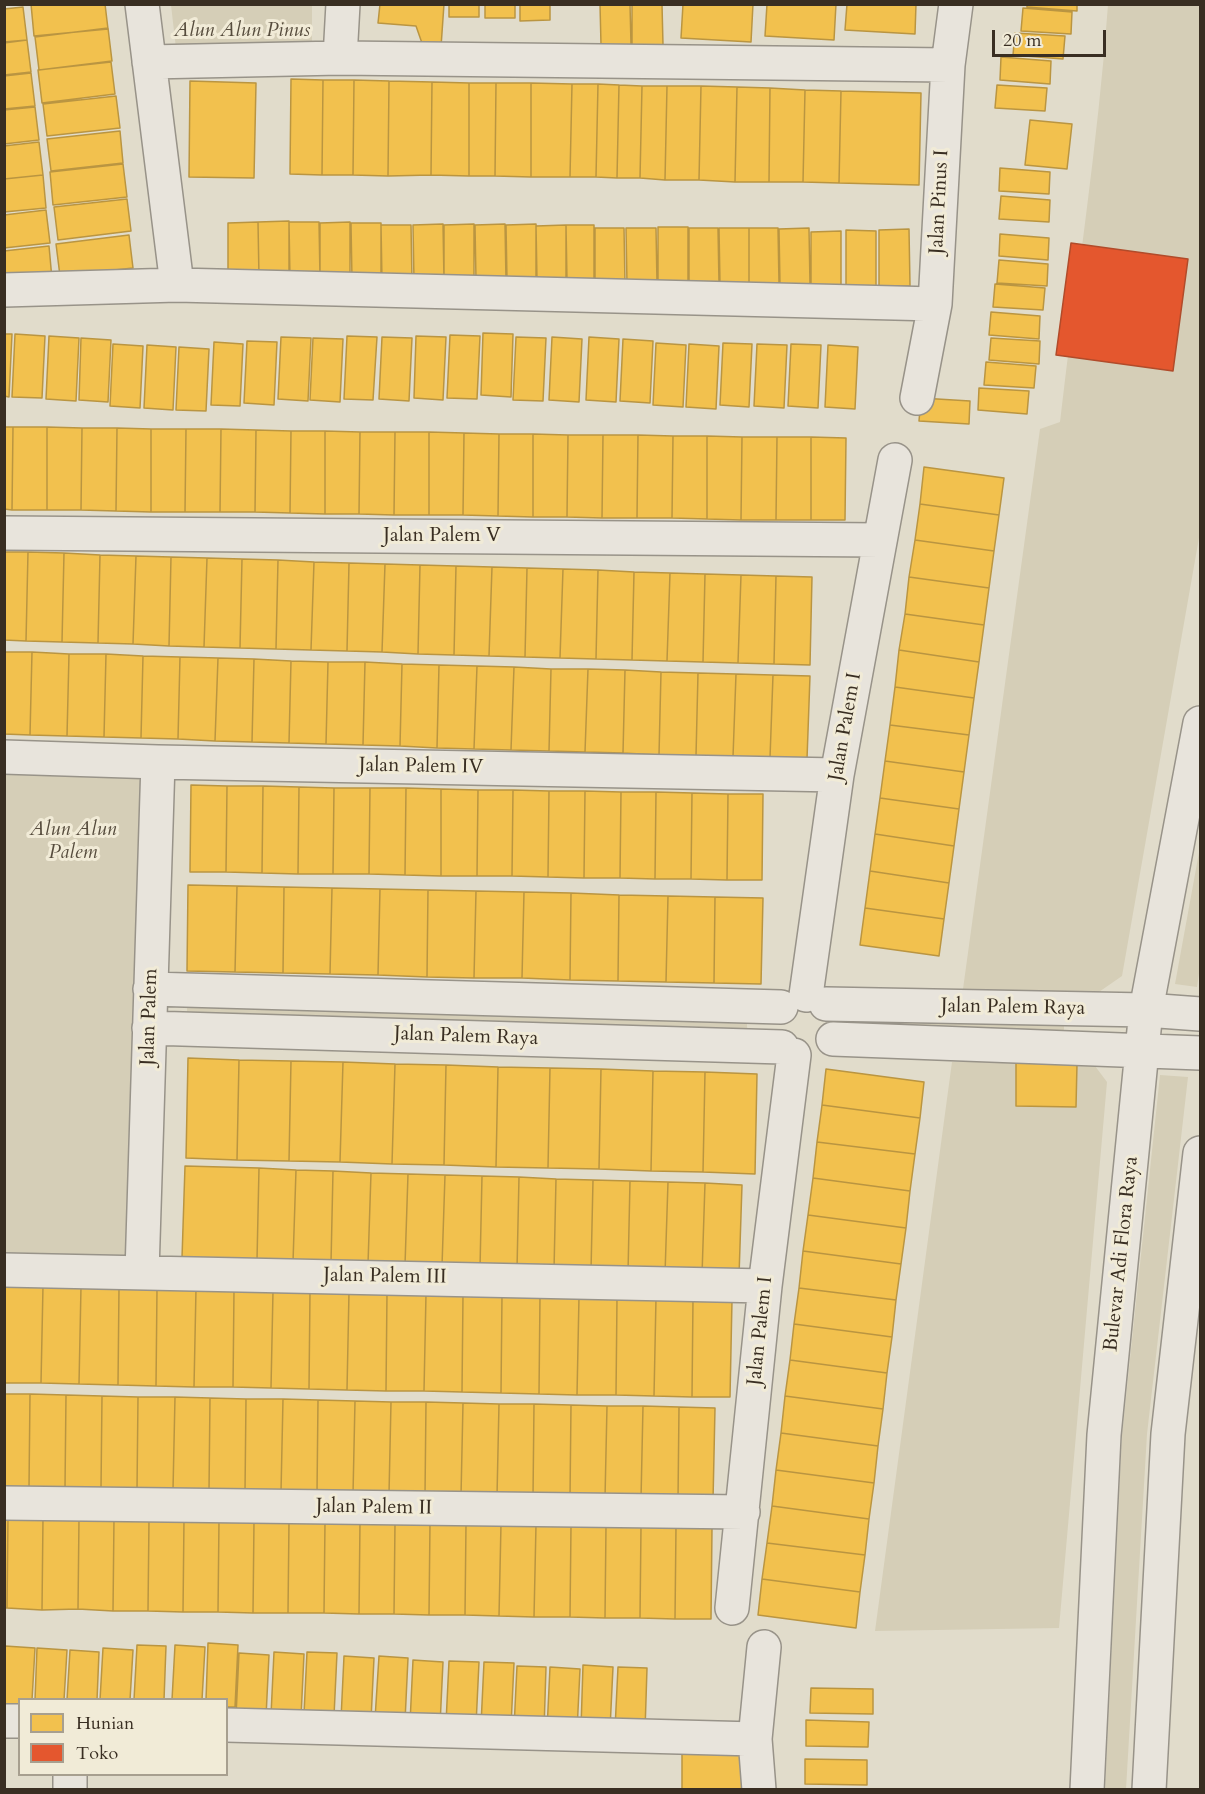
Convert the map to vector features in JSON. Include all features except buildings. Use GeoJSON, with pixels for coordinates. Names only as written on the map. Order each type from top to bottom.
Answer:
{"type":"FeatureCollection","features":[{"type":"Feature","properties":{"kind":"street"},"geometry":{"type":"LineString","coordinates":[[142,4],[177,285]]}},
{"type":"Feature","properties":{"kind":"street"},"geometry":{"type":"LineString","coordinates":[[340,58],[343,4]]}},
{"type":"Feature","properties":{"kind":"street","name":"Jalan Pinus I"},"geometry":{"type":"LineString","coordinates":[[916,398],[935,304],[948,64],[956,4]]}},
{"type":"Feature","properties":{"kind":"street"},"geometry":{"type":"LineString","coordinates":[[149,62],[340,58],[948,64]]}},
{"type":"Feature","properties":{"kind":"street"},"geometry":{"type":"LineString","coordinates":[[4,290],[177,285],[935,304]]}},
{"type":"Feature","properties":{"kind":"street","name":"Jalan Palem I"},"geometry":{"type":"LineString","coordinates":[[804,1002],[837,775],[895,460]]}},
{"type":"Feature","properties":{"kind":"street","name":"Jalan Palem V"},"geometry":{"type":"LineString","coordinates":[[4,533],[880,540]]}},
{"type":"Feature","properties":{"kind":"street","name":"Bulevar Adi Flora Raya"},"geometry":{"type":"LineString","coordinates":[[1087,1790],[1104,1435],[1146,1010],[1200,723]]}},
{"type":"Feature","properties":{"kind":"street","name":"Jalan Palem IV"},"geometry":{"type":"LineString","coordinates":[[4,757],[837,775]]}},
{"type":"Feature","properties":{"kind":"street","name":"Jalan Palem"},"geometry":{"type":"LineString","coordinates":[[142,1272],[158,762]]}},
{"type":"Feature","properties":{"kind":"street","name":"Jalan Palem Raya"},"geometry":{"type":"LineString","coordinates":[[150,989],[1146,1010],[1200,1014]]}},
{"type":"Feature","properties":{"kind":"street"},"geometry":{"type":"LineString","coordinates":[[804,1002],[833,1013],[835,1024],[832,1040],[822,1051],[809,1056],[788,1051],[775,1034],[774,1020],[804,1002]]}},
{"type":"Feature","properties":{"kind":"street","name":"Jalan Palem Raya"},"geometry":{"type":"LineString","coordinates":[[150,1028],[788,1051]]}},
{"type":"Feature","properties":{"kind":"street","name":"Jalan Palem Raya"},"geometry":{"type":"LineString","coordinates":[[832,1040],[1200,1053]]}},
{"type":"Feature","properties":{"kind":"street","name":"Jalan Palem I"},"geometry":{"type":"LineString","coordinates":[[732,1608],[788,1051]]}},
{"type":"Feature","properties":{"kind":"street"},"geometry":{"type":"LineString","coordinates":[[1149,1790],[1168,1434],[1200,1153]]}},
{"type":"Feature","properties":{"kind":"street","name":"Jalan Palem III"},"geometry":{"type":"LineString","coordinates":[[4,1270],[765,1286]]}},
{"type":"Feature","properties":{"kind":"street","name":"Jalan Palem II"},"geometry":{"type":"LineString","coordinates":[[4,1503],[743,1512]]}},
{"type":"Feature","properties":{"kind":"street"},"geometry":{"type":"LineString","coordinates":[[759,1790],[754,1739],[764,1647]]}},
{"type":"Feature","properties":{"kind":"street"},"geometry":{"type":"LineString","coordinates":[[228,1725],[754,1739]]}},
{"type":"Feature","properties":{"kind":"green space","name":"Alun Alun Pinus"},"geometry":{"type":"Polygon","coordinates":[[[171,5],[312,5],[312,56],[177,57],[171,5]]]}},
{"type":"Feature","properties":{"kind":"green space"},"geometry":{"type":"Polygon","coordinates":[[[1108,5],[1200,5],[1200,532],[1122,976],[1096,994],[963,989],[1040,429],[1060,422],[1093,161],[1108,5]]]}},
{"type":"Feature","properties":{"kind":"green space","name":"Alun Alun Palem"},"geometry":{"type":"Polygon","coordinates":[[[5,770],[144,774],[131,1258],[5,1255],[5,770]]]}},
{"type":"Feature","properties":{"kind":"green space"},"geometry":{"type":"Polygon","coordinates":[[[1200,847],[1200,967],[1197,987],[1175,984],[1200,847]]]}},
{"type":"Feature","properties":{"kind":"green space"},"geometry":{"type":"Polygon","coordinates":[[[187,1004],[747,1018],[747,1034],[187,1019],[187,1004]]]}},
{"type":"Feature","properties":{"kind":"green space"},"geometry":{"type":"Polygon","coordinates":[[[853,1016],[1064,1021],[1064,1036],[853,1030],[853,1016]]]}},
{"type":"Feature","properties":{"kind":"green space"},"geometry":{"type":"Polygon","coordinates":[[[952,1062],[1092,1062],[1107,1082],[1059,1628],[875,1631],[952,1062]]]}},
{"type":"Feature","properties":{"kind":"green space"},"geometry":{"type":"Polygon","coordinates":[[[1160,1075],[1188,1077],[1147,1434],[1126,1789],[1105,1790],[1122,1435],[1160,1075]]]}}]}
